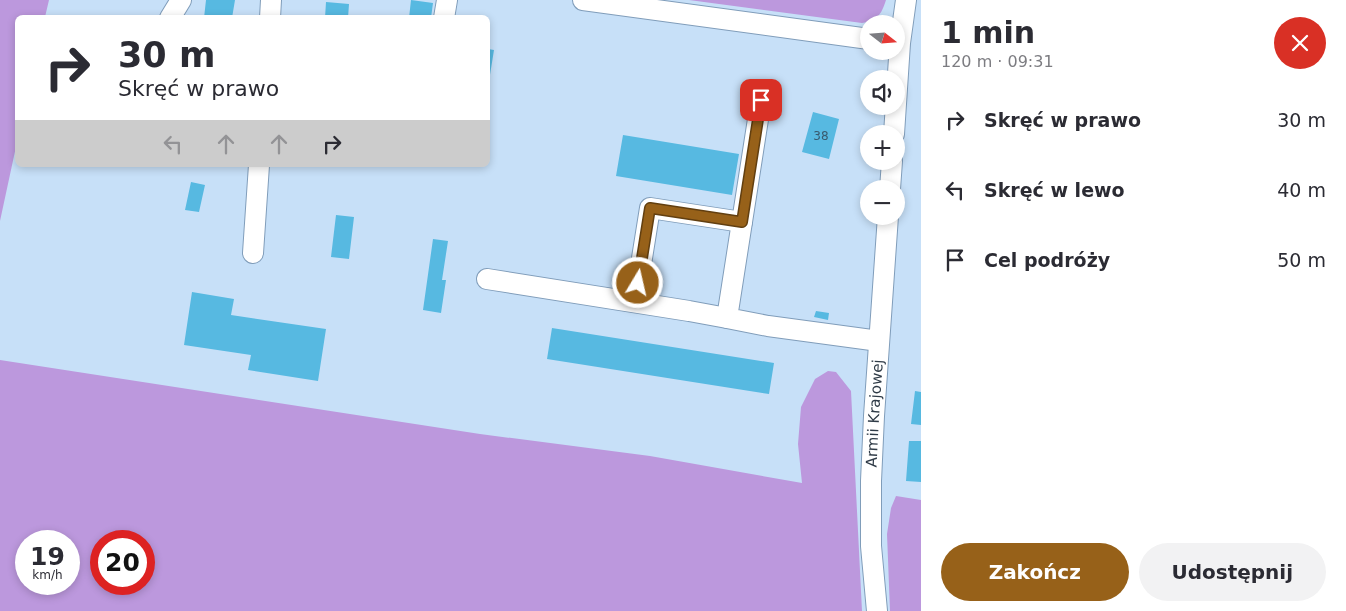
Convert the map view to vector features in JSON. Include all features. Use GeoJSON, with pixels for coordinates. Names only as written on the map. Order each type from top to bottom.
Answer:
{"type":"FeatureCollection","features":[{"type":"Feature","properties":{"kind":"street"},"geometry":{"type":"LineString","coordinates":[[172,15],[181,0]]}},
{"type":"Feature","properties":{"kind":"street"},"geometry":{"type":"LineString","coordinates":[[270,15],[271,0]]}},
{"type":"Feature","properties":{"kind":"street"},"geometry":{"type":"LineString","coordinates":[[444,15],[447,0]]}},
{"type":"Feature","properties":{"kind":"street"},"geometry":{"type":"LineString","coordinates":[[582,0],[860,38]]}},
{"type":"Feature","properties":{"kind":"street"},"geometry":{"type":"LineString","coordinates":[[896,0],[897,15]]}},
{"type":"Feature","properties":{"kind":"street"},"geometry":{"type":"LineString","coordinates":[[903,15],[906,0]]}},
{"type":"Feature","properties":{"kind":"street"},"geometry":{"type":"LineString","coordinates":[[894,125],[897,60]]}},
{"type":"Feature","properties":{"kind":"street"},"geometry":{"type":"LineString","coordinates":[[728,318],[761,100]]}},
{"type":"Feature","properties":{"kind":"street"},"geometry":{"type":"LineString","coordinates":[[253,253],[259,167]]}},
{"type":"Feature","properties":{"kind":"street"},"geometry":{"type":"LineString","coordinates":[[635,302],[650,208],[742,222]]}},
{"type":"Feature","properties":{"kind":"street","name":"Armii Krajowej"},"geometry":{"type":"LineString","coordinates":[[877,611],[871,546],[871,481],[878,341],[887,225]]}},
{"type":"Feature","properties":{"kind":"street"},"geometry":{"type":"LineString","coordinates":[[487,279],[635,302],[768,326],[878,341]]}},
{"type":"Feature","properties":{"kind":"shaded area"},"geometry":{"type":"Polygon","coordinates":[[[0,0],[49,0],[45,15],[15,15],[15,151],[0,221],[0,0]]]}},
{"type":"Feature","properties":{"kind":"shaded area"},"geometry":{"type":"Polygon","coordinates":[[[689,0],[886,0],[879,15],[860,15],[860,23],[689,0]]]}},
{"type":"Feature","properties":{"kind":"shaded area"},"geometry":{"type":"Polygon","coordinates":[[[0,360],[480,434],[650,456],[802,483],[798,444],[801,407],[815,379],[828,371],[836,372],[851,391],[862,611],[0,611],[0,360]]]}},
{"type":"Feature","properties":{"kind":"shaded area"},"geometry":{"type":"Polygon","coordinates":[[[896,496],[921,500],[921,611],[890,611],[887,534],[891,508],[896,496]]]}},
{"type":"Feature","properties":{"kind":"building"},"geometry":{"type":"Polygon","coordinates":[[[206,0],[235,0],[232,15],[204,15],[206,0]]]}},
{"type":"Feature","properties":{"kind":"building"},"geometry":{"type":"Polygon","coordinates":[[[411,0],[433,3],[431,15],[409,15],[411,0]]]}},
{"type":"Feature","properties":{"kind":"building"},"geometry":{"type":"Polygon","coordinates":[[[326,2],[349,4],[348,15],[325,15],[326,2]]]}},
{"type":"Feature","properties":{"kind":"building"},"geometry":{"type":"Polygon","coordinates":[[[490,49],[494,50],[490,75],[490,49]]]}},
{"type":"Feature","properties":{"kind":"building"},"geometry":{"type":"Polygon","coordinates":[[[813,112],[839,119],[829,159],[802,152],[813,112]]]}},
{"type":"Feature","properties":{"kind":"building"},"geometry":{"type":"Polygon","coordinates":[[[623,135],[739,154],[732,195],[616,176],[623,135]]]}},
{"type":"Feature","properties":{"kind":"building"},"geometry":{"type":"Polygon","coordinates":[[[191,182],[205,185],[199,212],[185,210],[191,182]]]}},
{"type":"Feature","properties":{"kind":"building"},"geometry":{"type":"Polygon","coordinates":[[[336,215],[354,217],[349,259],[331,257],[336,215]]]}},
{"type":"Feature","properties":{"kind":"building"},"geometry":{"type":"Polygon","coordinates":[[[433,239],[448,241],[442,280],[446,280],[441,313],[423,310],[433,239]]]}},
{"type":"Feature","properties":{"kind":"building"},"geometry":{"type":"Polygon","coordinates":[[[192,292],[234,299],[231,315],[326,329],[318,381],[248,370],[251,355],[184,345],[192,292]]]}},
{"type":"Feature","properties":{"kind":"building"},"geometry":{"type":"Polygon","coordinates":[[[816,311],[829,313],[828,320],[814,317],[816,311]]]}},
{"type":"Feature","properties":{"kind":"building"},"geometry":{"type":"Polygon","coordinates":[[[552,328],[774,363],[769,394],[547,359],[552,328]]]}},
{"type":"Feature","properties":{"kind":"building"},"geometry":{"type":"Polygon","coordinates":[[[915,391],[921,392],[921,425],[911,424],[915,391]]]}},
{"type":"Feature","properties":{"kind":"building"},"geometry":{"type":"Polygon","coordinates":[[[909,441],[921,441],[921,482],[906,481],[909,441]]]}},
{"type":"Feature","properties":{"kind":"route"},"geometry":{"type":"LineString","coordinates":[[638,283],[650,208],[742,222],[761,100]]}}]}
